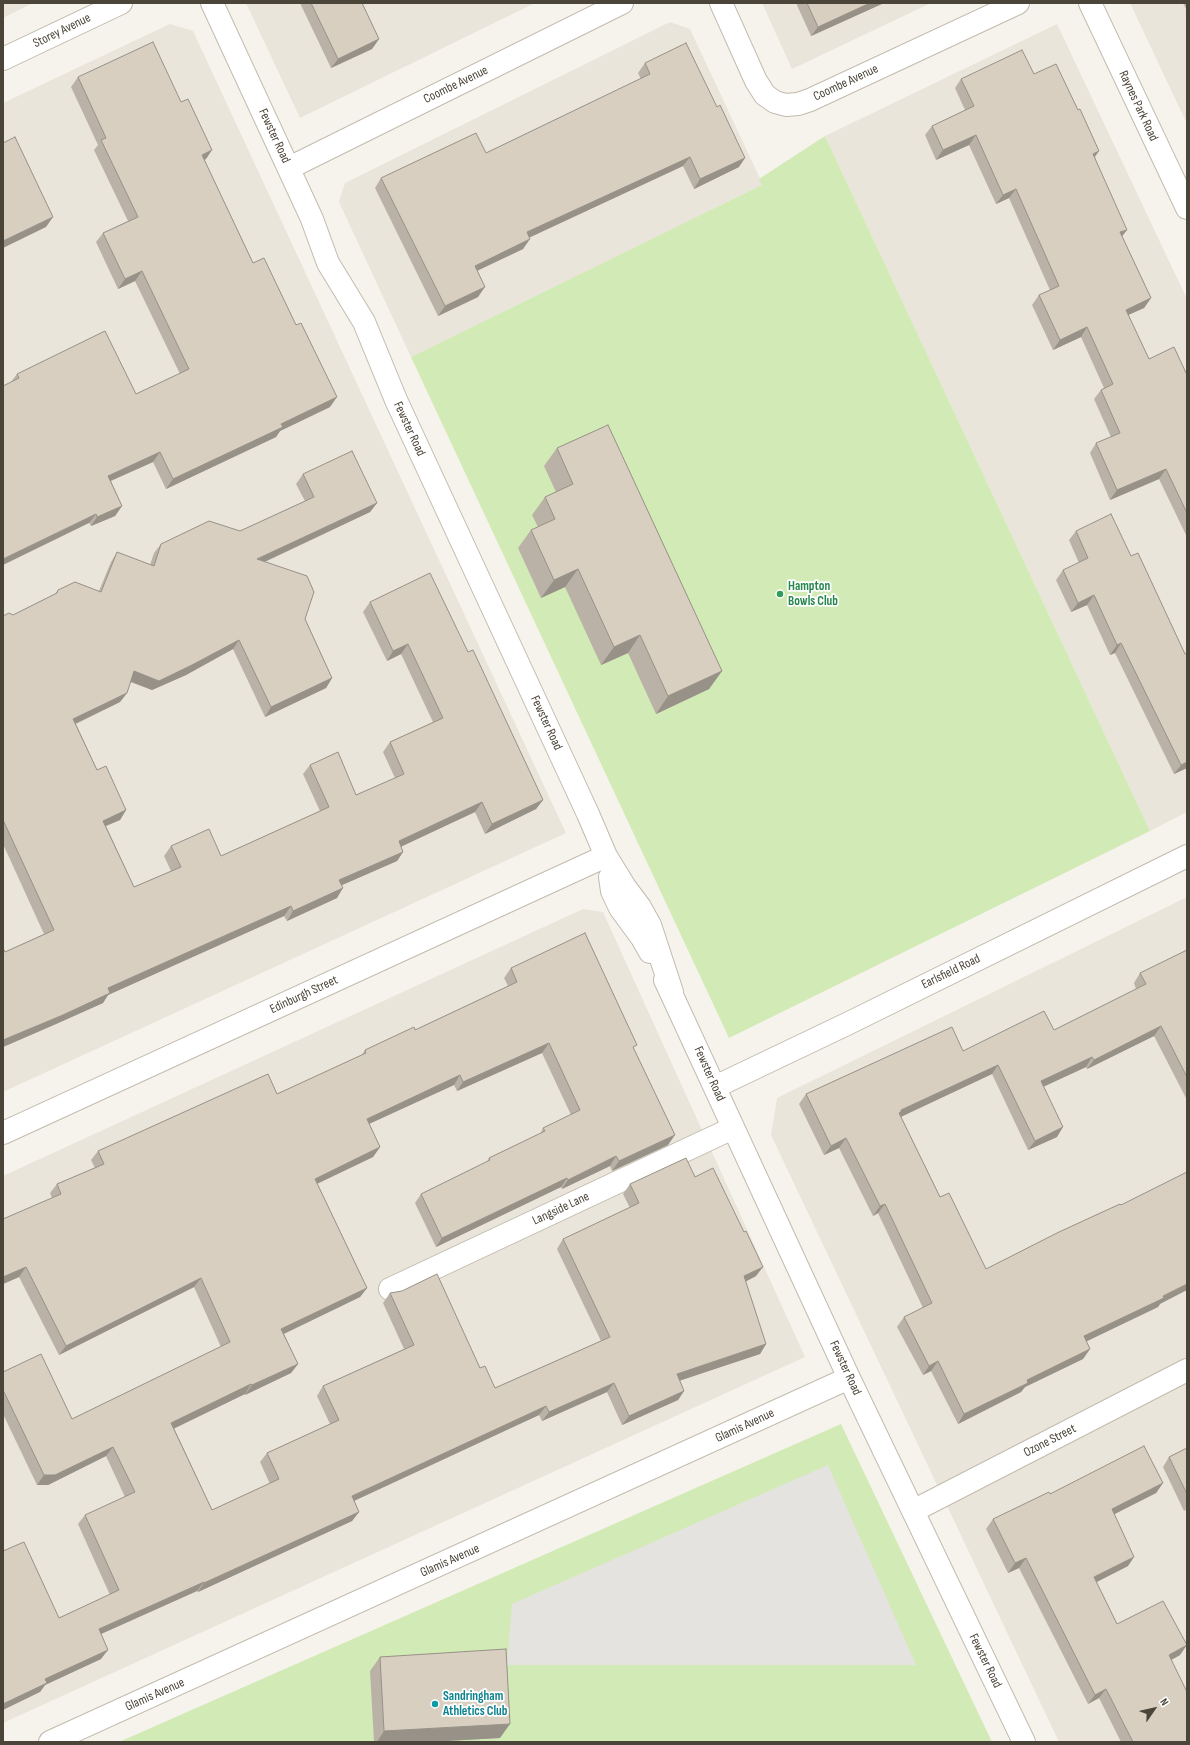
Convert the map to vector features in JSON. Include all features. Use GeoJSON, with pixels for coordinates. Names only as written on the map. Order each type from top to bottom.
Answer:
{"type":"FeatureCollection","features":[{"type":"Feature","properties":{"kind":"street","name":"Storey Avenue"},"geometry":{"type":"LineString","coordinates":[[3,60],[121,3]]}},
{"type":"Feature","properties":{"kind":"street","name":"Fewster Road"},"geometry":{"type":"LineString","coordinates":[[212,3],[312,219],[328,263],[364,322],[396,400],[588,814],[606,856],[612,891],[620,908],[642,938],[672,992],[733,1128],[849,1378],[1024,1742]]}},
{"type":"Feature","properties":{"kind":"street","name":"Coombe Avenue"},"geometry":{"type":"LineString","coordinates":[[288,168],[622,3]]}},
{"type":"Feature","properties":{"kind":"street","name":"Coombe Avenue"},"geometry":{"type":"LineString","coordinates":[[721,3],[756,81],[765,95],[775,102],[786,105],[798,104],[810,100],[1018,3]]}},
{"type":"Feature","properties":{"kind":"street","name":"Raynes Park Road"},"geometry":{"type":"LineString","coordinates":[[1090,3],[1187,208]]}},
{"type":"Feature","properties":{"kind":"street","name":"Edinburgh Street"},"geometry":{"type":"LineString","coordinates":[[3,1133],[606,856]]}},
{"type":"Feature","properties":{"kind":"street","name":"Earlsfield Road"},"geometry":{"type":"LineString","coordinates":[[715,1087],[849,1023],[1187,856]]}},
{"type":"Feature","properties":{"kind":"street","name":"Langside Lane"},"geometry":{"type":"LineString","coordinates":[[390,1289],[733,1128]]}},
{"type":"Feature","properties":{"kind":"street","name":"Ozone Street"},"geometry":{"type":"LineString","coordinates":[[913,1511],[1187,1370]]}},
{"type":"Feature","properties":{"kind":"street","name":"Glamis Avenue"},"geometry":{"type":"LineString","coordinates":[[50,1742],[849,1378]]}},
{"type":"Feature","properties":{"kind":"shaded area"},"geometry":{"type":"Polygon","coordinates":[[[3,3],[33,3],[3,18],[3,3]]]}},
{"type":"Feature","properties":{"kind":"shaded area"},"geometry":{"type":"Polygon","coordinates":[[[246,3],[535,3],[300,118],[246,3]]]}},
{"type":"Feature","properties":{"kind":"shaded area"},"geometry":{"type":"Polygon","coordinates":[[[762,3],[931,3],[792,69],[762,3]]]}},
{"type":"Feature","properties":{"kind":"shaded area"},"geometry":{"type":"Polygon","coordinates":[[[1130,3],[1187,3],[1187,124],[1130,3]]]}},
{"type":"Feature","properties":{"kind":"shaded area"},"geometry":{"type":"Polygon","coordinates":[[[670,22],[690,29],[763,185],[411,357],[339,202],[345,183],[670,22]]]}},
{"type":"Feature","properties":{"kind":"shaded area"},"geometry":{"type":"Polygon","coordinates":[[[170,24],[193,31],[566,833],[3,1092],[3,103],[170,24]]]}},
{"type":"Feature","properties":{"kind":"shaded area"},"geometry":{"type":"Polygon","coordinates":[[[1057,24],[1187,299],[1187,812],[1150,831],[825,136],[1057,24]]]}},
{"type":"Feature","properties":{"kind":"shaded area"},"geometry":{"type":"Polygon","coordinates":[[[1187,897],[1187,1742],[1059,1742],[771,1135],[777,1098],[1187,897]]]}},
{"type":"Feature","properties":{"kind":"shaded area"},"geometry":{"type":"Polygon","coordinates":[[[583,909],[603,912],[805,1357],[3,1723],[3,1176],[583,909]]]}},
{"type":"Feature","properties":{"kind":"shaded area"},"geometry":{"type":"Polygon","coordinates":[[[828,1465],[916,1665],[507,1665],[512,1604],[828,1465]]]}},
{"type":"Feature","properties":{"kind":"green space","name":"Hampton Bowls Club"},"geometry":{"type":"Polygon","coordinates":[[[825,136],[1150,831],[729,1038],[411,357],[762,185],[759,179],[825,136]]]}},
{"type":"Feature","properties":{"kind":"green space"},"geometry":{"type":"Polygon","coordinates":[[[841,1424],[992,1742],[119,1742],[841,1424]]]}},
{"type":"Feature","properties":{"kind":"building"},"geometry":{"type":"Polygon","coordinates":[[[311,3],[362,3],[379,39],[338,59],[311,3]]]}},
{"type":"Feature","properties":{"kind":"building"},"geometry":{"type":"Polygon","coordinates":[[[807,3],[870,3],[818,27],[807,3]]]}},
{"type":"Feature","properties":{"kind":"building"},"geometry":{"type":"Polygon","coordinates":[[[153,42],[181,102],[188,99],[212,150],[202,155],[253,263],[264,258],[296,325],[301,323],[337,397],[281,424],[283,427],[173,479],[160,452],[108,476],[122,506],[97,517],[96,514],[3,559],[3,386],[19,378],[17,374],[105,331],[136,394],[189,369],[142,271],[125,279],[103,233],[138,217],[101,140],[106,138],[78,77],[153,42]]]}},
{"type":"Feature","properties":{"kind":"building"},"geometry":{"type":"Polygon","coordinates":[[[686,43],[717,107],[720,105],[745,158],[700,179],[690,157],[527,232],[530,239],[475,266],[485,287],[445,306],[381,178],[476,133],[486,153],[650,74],[645,63],[686,43]]]}},
{"type":"Feature","properties":{"kind":"building"},"geometry":{"type":"Polygon","coordinates":[[[1022,50],[1034,74],[1056,64],[1078,110],[1080,109],[1099,151],[1093,154],[1127,230],[1120,232],[1151,298],[1126,310],[1149,359],[1174,347],[1187,375],[1187,513],[1166,469],[1117,490],[1096,443],[1120,433],[1101,390],[1113,384],[1087,327],[1060,340],[1039,295],[1059,286],[1016,189],[1003,195],[976,135],[943,150],[932,126],[974,106],[961,79],[1022,50]]]}},
{"type":"Feature","properties":{"kind":"building"},"geometry":{"type":"Polygon","coordinates":[[[15,137],[53,217],[3,241],[3,143],[15,137]]]}},
{"type":"Feature","properties":{"kind":"building"},"geometry":{"type":"Polygon","coordinates":[[[608,425],[722,671],[668,696],[640,635],[614,647],[578,569],[554,580],[531,530],[555,519],[545,497],[573,484],[557,448],[608,425]]]}},
{"type":"Feature","properties":{"kind":"building"},"geometry":{"type":"Polygon","coordinates":[[[352,451],[377,503],[257,559],[307,576],[314,592],[305,619],[332,678],[271,707],[239,640],[159,681],[134,671],[127,693],[73,719],[97,770],[106,766],[126,810],[103,821],[134,887],[181,867],[171,846],[209,829],[221,856],[329,807],[310,765],[338,752],[356,795],[404,774],[390,742],[443,718],[408,644],[393,651],[370,602],[430,573],[468,652],[473,650],[543,800],[492,824],[482,802],[399,841],[403,852],[339,880],[343,888],[293,911],[291,906],[108,988],[110,993],[63,1015],[3,1040],[3,948],[5,952],[54,930],[3,820],[3,616],[9,613],[13,615],[57,593],[58,590],[75,582],[101,592],[117,552],[154,566],[161,544],[209,521],[240,531],[314,497],[303,474],[352,451]]]}},
{"type":"Feature","properties":{"kind":"building"},"geometry":{"type":"Polygon","coordinates":[[[1111,514],[1131,556],[1138,553],[1185,654],[1187,653],[1187,762],[1181,765],[1121,643],[1117,645],[1094,595],[1078,603],[1063,570],[1088,558],[1076,531],[1111,514]]]}},
{"type":"Feature","properties":{"kind":"building"},"geometry":{"type":"Polygon","coordinates":[[[585,933],[637,1045],[633,1047],[675,1135],[619,1161],[616,1156],[568,1180],[567,1178],[442,1238],[421,1194],[490,1160],[489,1158],[545,1131],[543,1128],[580,1110],[549,1043],[463,1082],[460,1075],[367,1119],[380,1147],[315,1179],[367,1288],[281,1329],[298,1364],[252,1385],[251,1384],[171,1423],[212,1510],[279,1479],[267,1453],[339,1420],[323,1386],[414,1345],[390,1293],[402,1291],[437,1274],[480,1368],[485,1366],[495,1388],[610,1337],[563,1239],[639,1203],[630,1184],[686,1158],[695,1177],[713,1168],[763,1267],[744,1276],[766,1344],[677,1374],[684,1391],[629,1416],[614,1383],[549,1412],[546,1406],[352,1496],[359,1512],[99,1629],[108,1650],[45,1679],[47,1683],[3,1704],[3,1551],[24,1542],[59,1618],[119,1590],[85,1515],[135,1492],[113,1447],[55,1475],[44,1475],[3,1390],[3,1372],[41,1354],[72,1419],[230,1342],[201,1278],[66,1346],[26,1267],[3,1277],[3,1219],[61,1194],[57,1184],[104,1164],[98,1151],[268,1074],[277,1094],[366,1053],[365,1050],[414,1027],[415,1030],[517,982],[511,968],[585,933]]]}},
{"type":"Feature","properties":{"kind":"building"},"geometry":{"type":"Polygon","coordinates":[[[1187,950],[1187,1077],[1161,1026],[1094,1060],[1092,1057],[1041,1081],[1063,1127],[1035,1141],[998,1065],[901,1110],[899,1113],[940,1197],[949,1193],[986,1269],[1059,1232],[1120,1204],[1121,1205],[1187,1172],[1187,1284],[1163,1296],[1164,1298],[1084,1336],[1090,1349],[1027,1380],[1028,1383],[964,1414],[938,1361],[929,1366],[904,1317],[932,1303],[885,1204],[880,1206],[846,1138],[831,1146],[806,1094],[952,1027],[963,1051],[1044,1011],[1054,1030],[1146,984],[1140,973],[1187,950]]]}},
{"type":"Feature","properties":{"kind":"building"},"geometry":{"type":"Polygon","coordinates":[[[1144,1446],[1163,1483],[1112,1509],[1134,1557],[1094,1577],[1117,1624],[1163,1601],[1187,1645],[1169,1655],[1187,1692],[1187,1742],[1133,1742],[1106,1689],[1095,1695],[1026,1558],[1015,1563],[993,1519],[1049,1492],[1050,1494],[1144,1446]]]}},
{"type":"Feature","properties":{"kind":"building"},"geometry":{"type":"Polygon","coordinates":[[[1187,1448],[1187,1494],[1169,1457],[1187,1448]]]}},
{"type":"Feature","properties":{"kind":"building","name":"Sandringham Athletics Club"},"geometry":{"type":"Polygon","coordinates":[[[506,1649],[510,1724],[384,1731],[380,1657],[506,1649]]]}},
{"type":"Feature","properties":{"kind":"place","name":"Hampton Bowls Club"},"geometry":{"type":"Point","coordinates":[780,594]}},
{"type":"Feature","properties":{"kind":"place","name":"Sandringham Athletics Club"},"geometry":{"type":"Point","coordinates":[435,1704]}}]}
